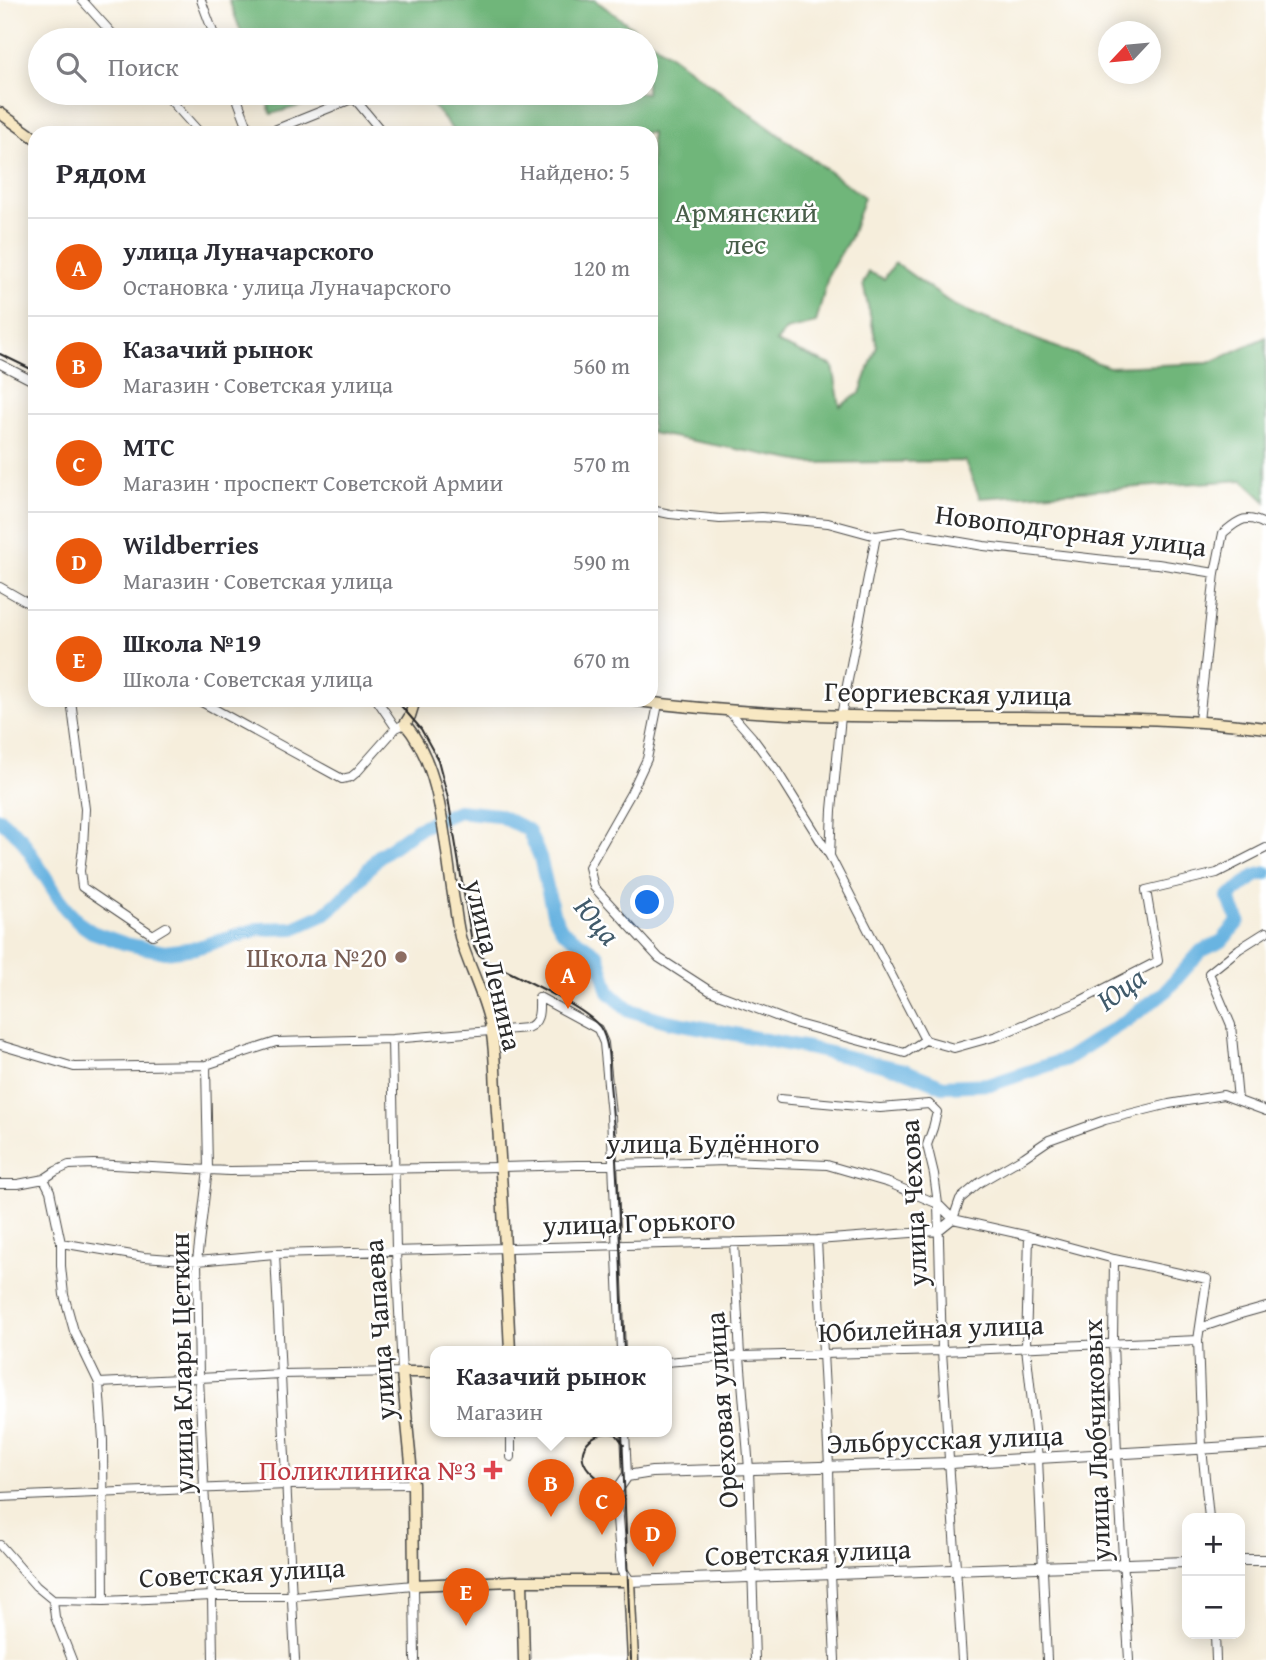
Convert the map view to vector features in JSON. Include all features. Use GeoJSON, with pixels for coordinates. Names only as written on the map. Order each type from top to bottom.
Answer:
{"type":"FeatureCollection","features":[{"type":"Feature","properties":{"kind":"main road"},"geometry":{"type":"LineString","coordinates":[[0,113],[28,133]]}},
{"type":"Feature","properties":{"kind":"main road","name":"Георгиевская улица"},"geometry":{"type":"LineString","coordinates":[[658,704],[841,716],[1128,718],[1199,721],[1266,728]]}},
{"type":"Feature","properties":{"kind":"main road"},"geometry":{"type":"LineString","coordinates":[[401,726],[410,716],[413,707]]}},
{"type":"Feature","properties":{"kind":"main road","name":"улица Ленина"},"geometry":{"type":"LineString","coordinates":[[401,726],[416,737],[429,767],[447,850],[460,936],[484,1000],[491,1030],[502,1167],[510,1346]]}},
{"type":"Feature","properties":{"kind":"main road"},"geometry":{"type":"LineString","coordinates":[[402,1372],[430,1372]]}},
{"type":"Feature","properties":{"kind":"main road","name":"улица Чапаева"},"geometry":{"type":"LineString","coordinates":[[402,1372],[413,1484],[414,1585]]}},
{"type":"Feature","properties":{"kind":"main road"},"geometry":{"type":"LineString","coordinates":[[522,1581],[524,1660]]}},
{"type":"Feature","properties":{"kind":"main road"},"geometry":{"type":"LineString","coordinates":[[629,1581],[633,1660]]}},
{"type":"Feature","properties":{"kind":"main road","name":"Советская улица"},"geometry":{"type":"LineString","coordinates":[[414,1585],[629,1581]]}},
{"type":"Feature","properties":{"kind":"street"},"geometry":{"type":"LineString","coordinates":[[82,0],[107,28]]}},
{"type":"Feature","properties":{"kind":"street"},"geometry":{"type":"LineString","coordinates":[[201,0],[212,28]]}},
{"type":"Feature","properties":{"kind":"street"},"geometry":{"type":"LineString","coordinates":[[175,105],[194,126]]}},
{"type":"Feature","properties":{"kind":"street"},"geometry":{"type":"LineString","coordinates":[[240,105],[247,126]]}},
{"type":"Feature","properties":{"kind":"street"},"geometry":{"type":"LineString","coordinates":[[284,126],[337,105]]}},
{"type":"Feature","properties":{"kind":"street"},"geometry":{"type":"LineString","coordinates":[[360,105],[377,126]]}},
{"type":"Feature","properties":{"kind":"street"},"geometry":{"type":"LineString","coordinates":[[0,364],[28,378]]}},
{"type":"Feature","properties":{"kind":"street","name":"Новоподгорная улица"},"geometry":{"type":"LineString","coordinates":[[658,511],[720,519],[762,517],[828,523],[876,537],[902,532],[984,546],[1158,564],[1215,573],[1223,533],[1240,519],[1256,519],[1266,525]]}},
{"type":"Feature","properties":{"kind":"street"},"geometry":{"type":"LineString","coordinates":[[830,856],[841,716],[876,537]]}},
{"type":"Feature","properties":{"kind":"street"},"geometry":{"type":"LineString","coordinates":[[1199,721],[1215,573]]}},
{"type":"Feature","properties":{"kind":"street"},"geometry":{"type":"LineString","coordinates":[[0,587],[28,603]]}},
{"type":"Feature","properties":{"kind":"street"},"geometry":{"type":"LineString","coordinates":[[72,707],[85,809],[80,871],[82,887],[153,934],[166,928]]}},
{"type":"Feature","properties":{"kind":"street"},"geometry":{"type":"LineString","coordinates":[[211,707],[342,779],[358,772],[401,726],[383,707]]}},
{"type":"Feature","properties":{"kind":"street"},"geometry":{"type":"LineString","coordinates":[[656,707],[647,759],[589,867],[594,887],[659,958],[710,992],[794,1023],[905,1052],[925,1040],[954,1048],[997,1036],[1077,1002],[1158,961],[1146,890],[1217,873],[1266,848]]}},
{"type":"Feature","properties":{"kind":"street"},"geometry":{"type":"LineString","coordinates":[[729,710],[777,771],[830,856],[925,1040]]}},
{"type":"Feature","properties":{"kind":"street"},"geometry":{"type":"LineString","coordinates":[[1238,1100],[1231,1025],[1209,973],[1266,932]]}},
{"type":"Feature","properties":{"kind":"street"},"geometry":{"type":"LineString","coordinates":[[0,1045],[74,1067],[206,1065],[275,1042],[392,1039],[527,1028],[535,1025],[539,1017],[539,997],[598,1029],[604,1043],[611,1115],[621,1346]]}},
{"type":"Feature","properties":{"kind":"street","name":"улица Чапаева"},"geometry":{"type":"LineString","coordinates":[[392,1039],[393,1169],[402,1372]]}},
{"type":"Feature","properties":{"kind":"street","name":"улица Клары Цеткин"},"geometry":{"type":"LineString","coordinates":[[206,1065],[208,1170],[197,1261],[199,1377],[212,1596],[213,1660]]}},
{"type":"Feature","properties":{"kind":"street"},"geometry":{"type":"LineString","coordinates":[[938,1231],[953,1219],[960,1199],[979,1183],[1049,1140],[1105,1120],[1169,1104],[1223,1095],[1266,1111]]}},
{"type":"Feature","properties":{"kind":"street","name":"улица Чехова"},"geometry":{"type":"LineString","coordinates":[[780,1099],[880,1108],[929,1104],[937,1112],[927,1145],[938,1204],[942,1351],[962,1660]]}},
{"type":"Feature","properties":{"kind":"street","name":"улица Будённого"},"geometry":{"type":"LineString","coordinates":[[0,1184],[44,1179],[69,1165],[94,1164],[229,1171],[728,1161],[827,1165],[889,1183],[938,1204],[953,1219]]}},
{"type":"Feature","properties":{"kind":"street"},"geometry":{"type":"LineString","coordinates":[[44,1179],[50,1191],[61,1243],[64,1295],[74,1331],[99,1383],[103,1440],[104,1601]]}},
{"type":"Feature","properties":{"kind":"street"},"geometry":{"type":"LineString","coordinates":[[953,1219],[1207,1279],[1198,1340],[1202,1448],[1208,1513]]}},
{"type":"Feature","properties":{"kind":"street","name":"улица Горького"},"geometry":{"type":"LineString","coordinates":[[61,1243],[144,1257],[197,1261],[275,1254],[817,1240],[938,1231]]}},
{"type":"Feature","properties":{"kind":"street"},"geometry":{"type":"LineString","coordinates":[[1029,1236],[1026,1347],[1038,1458],[1047,1660]]}},
{"type":"Feature","properties":{"kind":"street"},"geometry":{"type":"LineString","coordinates":[[817,1240],[830,1466],[835,1660]]}},
{"type":"Feature","properties":{"kind":"street","name":"Ореховая улица"},"geometry":{"type":"LineString","coordinates":[[734,1242],[749,1469],[755,1660]]}},
{"type":"Feature","properties":{"kind":"street"},"geometry":{"type":"LineString","coordinates":[[275,1254],[295,1660]]}},
{"type":"Feature","properties":{"kind":"street","name":"улица Любчиковых"},"geometry":{"type":"LineString","coordinates":[[1114,1259],[1116,1454],[1129,1660]]}},
{"type":"Feature","properties":{"kind":"street"},"geometry":{"type":"LineString","coordinates":[[1200,1328],[1266,1307]]}},
{"type":"Feature","properties":{"kind":"street","name":"Юбилейная улица"},"geometry":{"type":"LineString","coordinates":[[672,1362],[740,1356],[1198,1340]]}},
{"type":"Feature","properties":{"kind":"street"},"geometry":{"type":"LineString","coordinates":[[99,1383],[281,1374],[402,1372]]}},
{"type":"Feature","properties":{"kind":"street"},"geometry":{"type":"LineString","coordinates":[[511,1437],[511,1457]]}},
{"type":"Feature","properties":{"kind":"street"},"geometry":{"type":"LineString","coordinates":[[625,1437],[627,1476],[616,1492],[622,1570],[629,1581]]}},
{"type":"Feature","properties":{"kind":"street","name":"Эльбрусская улица"},"geometry":{"type":"LineString","coordinates":[[627,1476],[652,1472],[950,1463],[1266,1445]]}},
{"type":"Feature","properties":{"kind":"street"},"geometry":{"type":"LineString","coordinates":[[0,1497],[286,1485],[413,1484]]}},
{"type":"Feature","properties":{"kind":"street"},"geometry":{"type":"LineString","coordinates":[[0,1545],[36,1586],[54,1600],[55,1617],[72,1660]]}},
{"type":"Feature","properties":{"kind":"street"},"geometry":{"type":"LineString","coordinates":[[1245,1560],[1266,1560]]}},
{"type":"Feature","properties":{"kind":"street","name":"Советская улица"},"geometry":{"type":"LineString","coordinates":[[629,1581],[1182,1562]]}},
{"type":"Feature","properties":{"kind":"street","name":"улица Чапаева"},"geometry":{"type":"LineString","coordinates":[[414,1585],[415,1660]]}},
{"type":"Feature","properties":{"kind":"street","name":"Советская улица"},"geometry":{"type":"LineString","coordinates":[[54,1600],[293,1596],[414,1585]]}},
{"type":"Feature","properties":{"kind":"street"},"geometry":{"type":"LineString","coordinates":[[1215,1639],[1216,1660]]}},
{"type":"Feature","properties":{"kind":"green space","name":"Армянский лес"},"geometry":{"type":"Polygon","coordinates":[[[229,0],[595,0],[633,28],[240,28],[229,0]]]}},
{"type":"Feature","properties":{"kind":"green space","name":"Армянский лес"},"geometry":{"type":"Polygon","coordinates":[[[658,46],[864,197],[850,238],[829,273],[816,323],[786,330],[776,342],[833,366],[840,406],[860,393],[877,346],[863,284],[869,272],[884,279],[895,263],[955,306],[1109,367],[1209,363],[1266,337],[1266,502],[1243,480],[980,498],[965,461],[809,463],[658,434],[658,126],[449,126],[433,105],[658,105],[658,46]]]}},
{"type":"Feature","properties":{"kind":"green space"},"geometry":{"type":"Polygon","coordinates":[[[268,105],[303,105],[271,114],[268,105]]]}},
{"type":"Feature","properties":{"kind":"waterway","name":"Юца"},"geometry":{"type":"LineString","coordinates":[[0,819],[21,838],[65,908],[79,923],[92,932],[126,944],[165,952],[195,948],[259,929],[294,928],[323,915],[345,897],[379,856],[417,829],[458,811],[498,815],[528,830],[540,857],[553,913],[562,930],[598,955],[609,992],[629,1010],[667,1021],[808,1048],[904,1070],[943,1086],[992,1084],[1066,1059],[1127,1020],[1165,992],[1201,951],[1222,941],[1239,921],[1228,897],[1255,876],[1266,873]]}},
{"type":"Feature","properties":{"kind":"tram line"},"geometry":{"type":"LineString","coordinates":[[0,354],[28,368]]}},
{"type":"Feature","properties":{"kind":"tram line"},"geometry":{"type":"LineString","coordinates":[[402,707],[421,729],[438,760],[448,798],[472,942],[478,954],[579,1010],[600,1027],[606,1040],[619,1217],[624,1346]]}},
{"type":"Feature","properties":{"kind":"tram line"},"geometry":{"type":"LineString","coordinates":[[593,1437],[584,1448],[584,1462],[593,1474],[625,1499]]}},
{"type":"Feature","properties":{"kind":"tram line"},"geometry":{"type":"LineString","coordinates":[[618,1437],[624,1445]]}},
{"type":"Feature","properties":{"kind":"tram line"},"geometry":{"type":"LineString","coordinates":[[622,1437],[631,1660]]}},
{"type":"Feature","properties":{"kind":"place","name":"Школа №20"},"geometry":{"type":"Point","coordinates":[401,957]}},
{"type":"Feature","properties":{"kind":"place","name":"улица Луначарского"},"geometry":{"type":"Point","coordinates":[568,1009]}},
{"type":"Feature","properties":{"kind":"place","name":"Поликлиника №3"},"geometry":{"type":"Point","coordinates":[493,1470]}},
{"type":"Feature","properties":{"kind":"place","name":"Казачий рынок"},"geometry":{"type":"Point","coordinates":[551,1517]}},
{"type":"Feature","properties":{"kind":"place","name":"МТС"},"geometry":{"type":"Point","coordinates":[602,1535]}},
{"type":"Feature","properties":{"kind":"place","name":"Wildberries"},"geometry":{"type":"Point","coordinates":[653,1567]}},
{"type":"Feature","properties":{"kind":"place","name":"Школа №19"},"geometry":{"type":"Point","coordinates":[466,1626]}}]}
